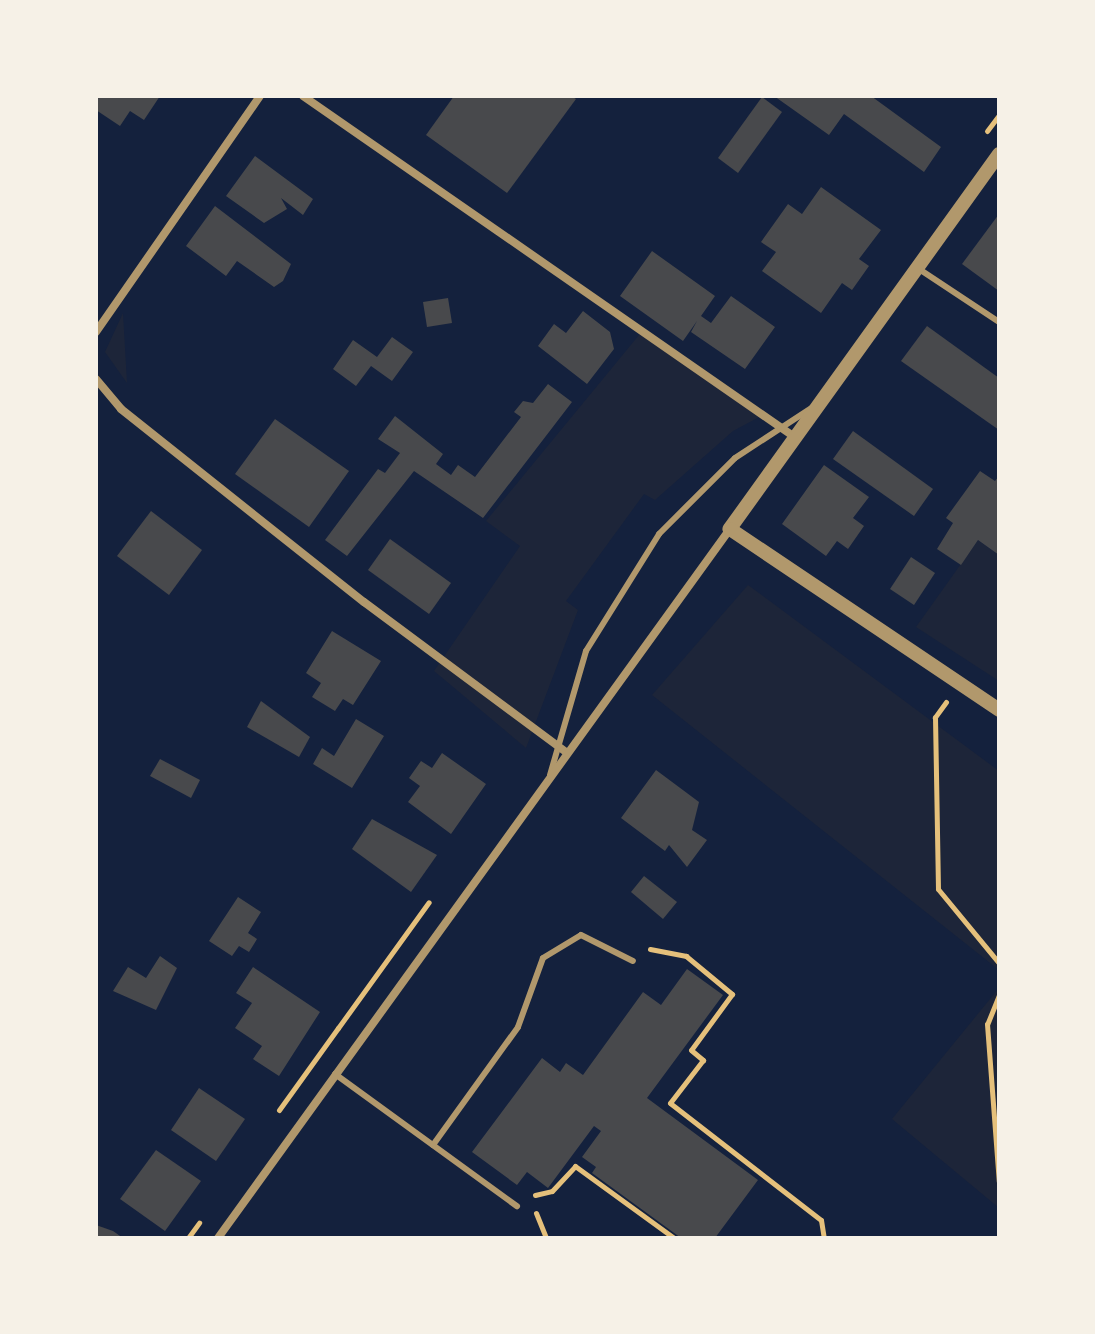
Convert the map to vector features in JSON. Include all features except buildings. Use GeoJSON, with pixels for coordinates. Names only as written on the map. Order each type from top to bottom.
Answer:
{"type":"FeatureCollection","features":[{"type":"Feature","properties":{"kind":"street"},"geometry":{"type":"LineString","coordinates":[[96,332],[260,96]]}},
{"type":"Feature","properties":{"kind":"street"},"geometry":{"type":"LineString","coordinates":[[303,96],[796,438]]}},
{"type":"Feature","properties":{"kind":"street"},"geometry":{"type":"LineString","coordinates":[[218,1238],[999,154]]}},
{"type":"Feature","properties":{"kind":"street"},"geometry":{"type":"LineString","coordinates":[[96,379],[121,409],[364,602],[567,753]]}},
{"type":"Feature","properties":{"kind":"street"},"geometry":{"type":"LineString","coordinates":[[730,529],[999,710]]}},
{"type":"Feature","properties":{"kind":"lane"},"geometry":{"type":"LineString","coordinates":[[917,268],[999,322]]}},
{"type":"Feature","properties":{"kind":"lane"},"geometry":{"type":"LineString","coordinates":[[550,778],[558,746],[606,610],[692,496],[780,427],[821,403]]}},
{"type":"Feature","properties":{"kind":"lane"},"geometry":{"type":"LineString","coordinates":[[433,1145],[518,1027],[543,958],[581,935],[602,940],[633,961]]}},
{"type":"Feature","properties":{"kind":"lane"},"geometry":{"type":"LineString","coordinates":[[335,1074],[517,1206]]}},
{"type":"Feature","properties":{"kind":"path"},"geometry":{"type":"LineString","coordinates":[[961,684],[935,717],[938,889],[999,963]]}},
{"type":"Feature","properties":{"kind":"path"},"geometry":{"type":"LineString","coordinates":[[602,940],[686,956],[732,994],[691,1050],[703,1060],[670,1103],[821,1220],[824,1238]]}},
{"type":"Feature","properties":{"kind":"path"},"geometry":{"type":"LineString","coordinates":[[999,995],[987,1024],[999,1182]]}},
{"type":"Feature","properties":{"kind":"path"},"geometry":{"type":"LineString","coordinates":[[583,1171],[674,1238]]}},
{"type":"Feature","properties":{"kind":"path"},"geometry":{"type":"LineString","coordinates":[[533,1205],[546,1238]]}},
{"type":"Feature","properties":{"kind":"shaded area"},"geometry":{"type":"Polygon","coordinates":[[[123,313],[127,383],[105,352],[123,313]]]}},
{"type":"Feature","properties":{"kind":"shaded area"},"geometry":{"type":"Polygon","coordinates":[[[644,329],[763,415],[733,431],[655,500],[644,494],[566,601],[578,610],[526,748],[434,671],[520,546],[486,521],[644,329]]]}},
{"type":"Feature","properties":{"kind":"shaded area"},"geometry":{"type":"Polygon","coordinates":[[[978,540],[999,555],[999,681],[916,627],[978,540]]]}},
{"type":"Feature","properties":{"kind":"shaded area"},"geometry":{"type":"Polygon","coordinates":[[[748,585],[999,771],[999,970],[652,695],[748,585]]]}},
{"type":"Feature","properties":{"kind":"shaded area"},"geometry":{"type":"Polygon","coordinates":[[[999,988],[999,1208],[892,1119],[999,988]]]}}]}
